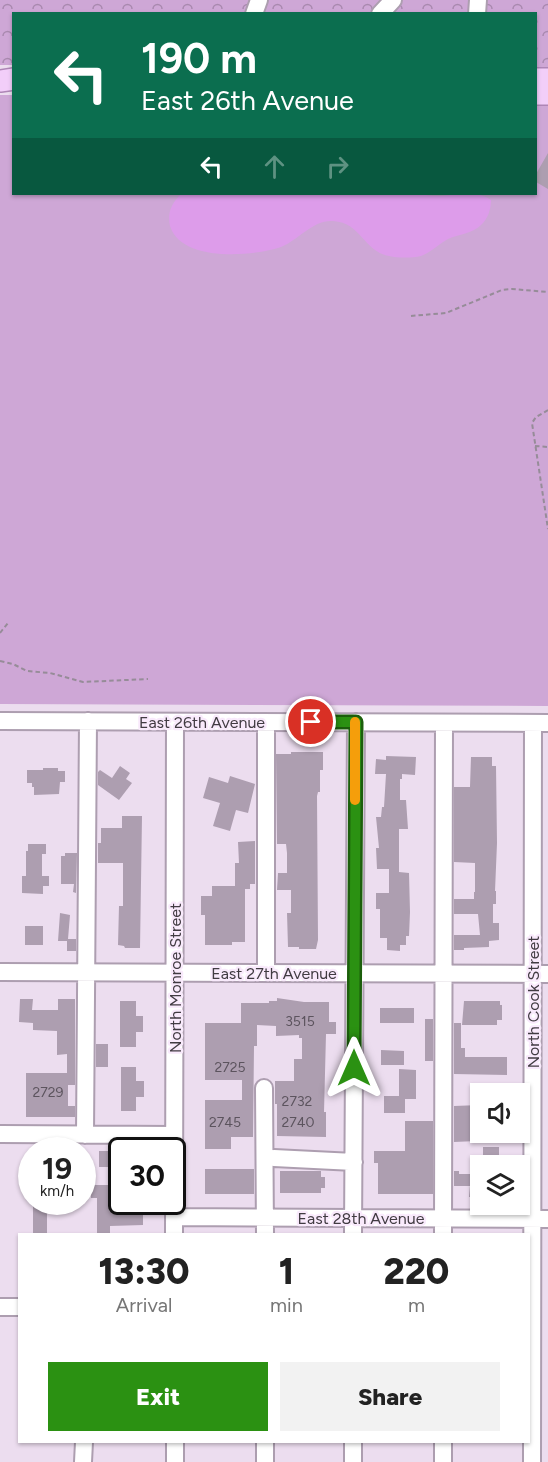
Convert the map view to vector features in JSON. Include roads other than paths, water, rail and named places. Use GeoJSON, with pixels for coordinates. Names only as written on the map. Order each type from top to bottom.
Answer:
{"type":"FeatureCollection","features":[{"type":"Feature","properties":{"kind":"street"},"geometry":{"type":"LineString","coordinates":[[382,12],[393,0]]}},
{"type":"Feature","properties":{"kind":"street","name":"East 26th Avenue"},"geometry":{"type":"LineString","coordinates":[[0,721],[540,723]]}},
{"type":"Feature","properties":{"kind":"street"},"geometry":{"type":"LineString","coordinates":[[85,1134],[88,722]]}},
{"type":"Feature","properties":{"kind":"street","name":"North Monroe Street"},"geometry":{"type":"LineString","coordinates":[[174,1226],[175,722]]}},
{"type":"Feature","properties":{"kind":"street"},"geometry":{"type":"LineString","coordinates":[[266,722],[266,973]]}},
{"type":"Feature","properties":{"kind":"street"},"geometry":{"type":"LineString","coordinates":[[353,1226],[356,722]]}},
{"type":"Feature","properties":{"kind":"street"},"geometry":{"type":"LineString","coordinates":[[442,1227],[444,723]]}},
{"type":"Feature","properties":{"kind":"street","name":"North Cook Street"},"geometry":{"type":"LineString","coordinates":[[532,1462],[540,1219],[540,723]]}},
{"type":"Feature","properties":{"kind":"street","name":"East 27th Avenue"},"geometry":{"type":"LineString","coordinates":[[0,972],[541,973]]}},
{"type":"Feature","properties":{"kind":"street"},"geometry":{"type":"LineString","coordinates":[[264,1088],[265,1226]]}},
{"type":"Feature","properties":{"kind":"street"},"geometry":{"type":"LineString","coordinates":[[0,1134],[174,1135]]}},
{"type":"Feature","properties":{"kind":"street"},"geometry":{"type":"LineString","coordinates":[[274,1158],[354,1162]]}},
{"type":"Feature","properties":{"kind":"street","name":"East 28th Avenue"},"geometry":{"type":"LineString","coordinates":[[174,1226],[442,1227],[540,1219]]}},
{"type":"Feature","properties":{"kind":"street"},"geometry":{"type":"LineString","coordinates":[[0,1307],[18,1307]]}},
{"type":"Feature","properties":{"kind":"street"},"geometry":{"type":"LineString","coordinates":[[83,1462],[84,1443]]}},
{"type":"Feature","properties":{"kind":"street"},"geometry":{"type":"LineString","coordinates":[[175,1443],[175,1462]]}},
{"type":"Feature","properties":{"kind":"street"},"geometry":{"type":"LineString","coordinates":[[265,1443],[265,1462]]}},
{"type":"Feature","properties":{"kind":"street"},"geometry":{"type":"LineString","coordinates":[[353,1443],[353,1462]]}},
{"type":"Feature","properties":{"kind":"street"},"geometry":{"type":"LineString","coordinates":[[443,1443],[443,1462]]}}]}
